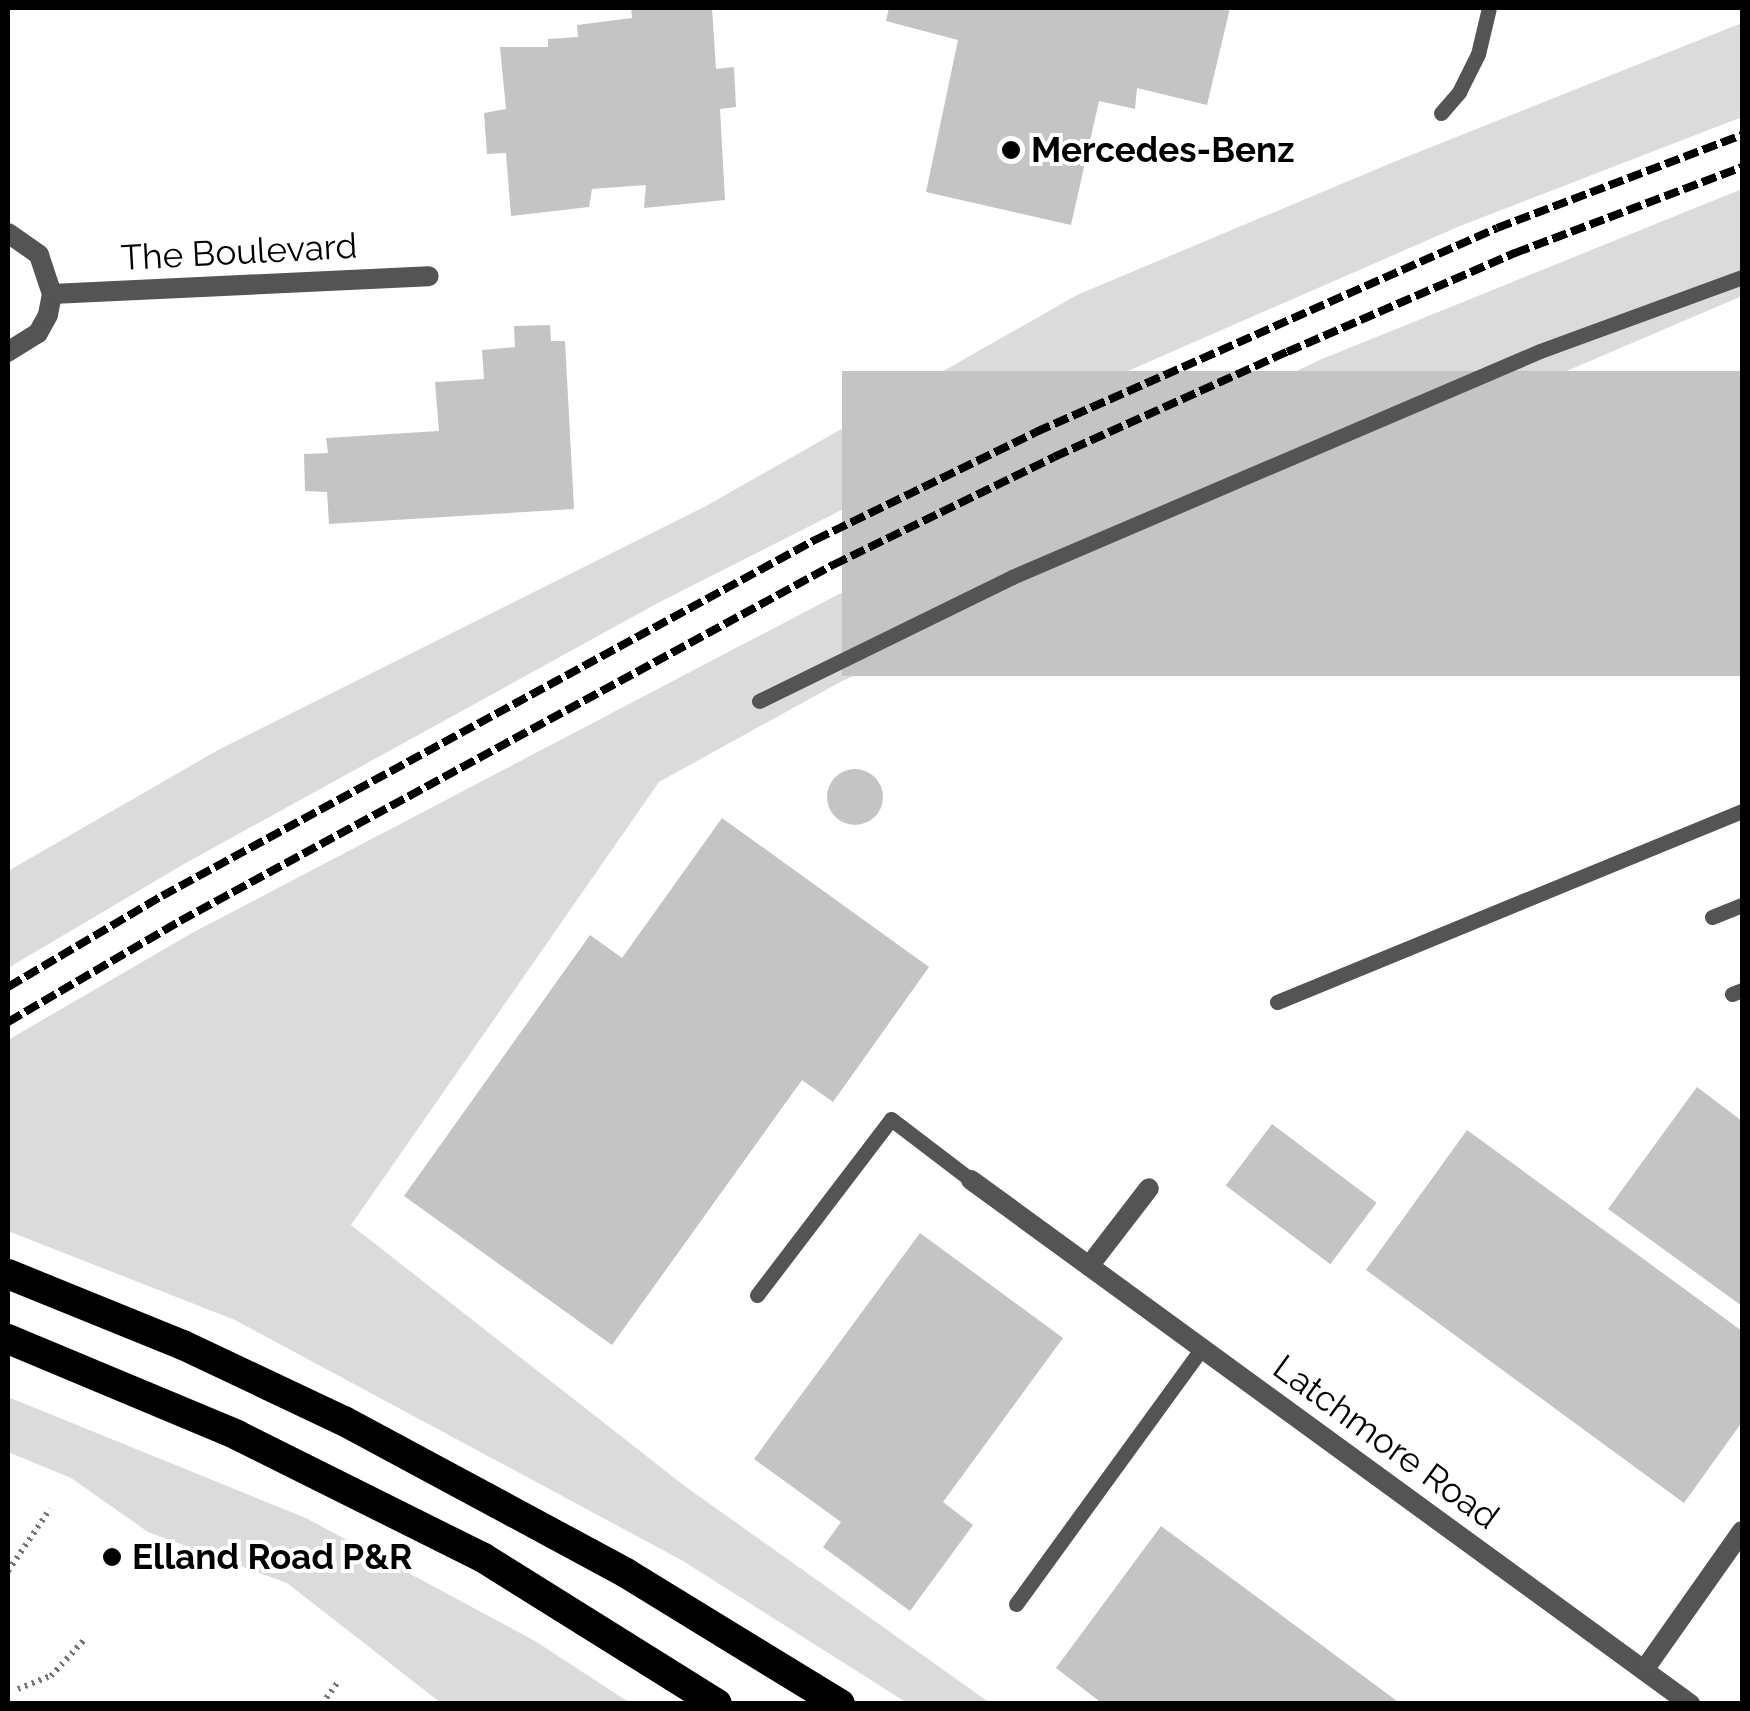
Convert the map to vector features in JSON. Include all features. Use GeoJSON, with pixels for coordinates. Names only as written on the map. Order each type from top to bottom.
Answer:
{"type":"FeatureCollection","features":[{"type":"Feature","properties":{"kind":"highway"},"geometry":{"type":"LineString","coordinates":[[8,1274],[183,1345],[344,1421],[626,1573],[840,1704]]}},
{"type":"Feature","properties":{"kind":"highway"},"geometry":{"type":"LineString","coordinates":[[8,1339],[236,1435],[482,1557],[717,1704]]}},
{"type":"Feature","properties":{"kind":"street"},"geometry":{"type":"LineString","coordinates":[[8,233],[39,255],[52,294],[48,315],[38,333],[8,352]]}},
{"type":"Feature","properties":{"kind":"street","name":"The Boulevard"},"geometry":{"type":"LineString","coordinates":[[52,294],[429,276]]}},
{"type":"Feature","properties":{"kind":"street","name":"Latchmore Road"},"geometry":{"type":"LineString","coordinates":[[971,1180],[1690,1704]]}},
{"type":"Feature","properties":{"kind":"street"},"geometry":{"type":"LineString","coordinates":[[1089,1266],[1148,1188]]}},
{"type":"Feature","properties":{"kind":"street"},"geometry":{"type":"LineString","coordinates":[[1644,1670],[1742,1531]]}},
{"type":"Feature","properties":{"kind":"lane"},"geometry":{"type":"LineString","coordinates":[[1440,113],[1460,92],[1478,54],[1489,8]]}},
{"type":"Feature","properties":{"kind":"lane"},"geometry":{"type":"LineString","coordinates":[[758,701],[1012,577],[1540,351],[1742,277]]}},
{"type":"Feature","properties":{"kind":"lane"},"geometry":{"type":"LineString","coordinates":[[1277,1002],[1742,811]]}},
{"type":"Feature","properties":{"kind":"lane"},"geometry":{"type":"LineString","coordinates":[[1712,917],[1742,904]]}},
{"type":"Feature","properties":{"kind":"lane"},"geometry":{"type":"LineString","coordinates":[[757,1295],[891,1119],[971,1180]]}},
{"type":"Feature","properties":{"kind":"lane"},"geometry":{"type":"LineString","coordinates":[[1016,1604],[1202,1348]]}},
{"type":"Feature","properties":{"kind":"path"},"geometry":{"type":"LineString","coordinates":[[8,1570],[50,1509]]}},
{"type":"Feature","properties":{"kind":"path"},"geometry":{"type":"LineString","coordinates":[[18,1689],[51,1676],[84,1640]]}},
{"type":"Feature","properties":{"kind":"path"},"geometry":{"type":"LineString","coordinates":[[322,1704],[340,1681]]}},
{"type":"Feature","properties":{"kind":"shaded area"},"geometry":{"type":"Polygon","coordinates":[[[1742,23],[1742,117],[1460,226],[1041,409],[656,604],[184,864],[8,968],[8,871],[218,750],[706,506],[1077,295],[1396,161],[1742,23]]]}},
{"type":"Feature","properties":{"kind":"shaded area"},"geometry":{"type":"Polygon","coordinates":[[[1742,189],[1742,296],[842,681],[659,782],[351,1225],[686,1487],[990,1703],[907,1703],[683,1561],[235,1320],[8,1231],[8,1040],[192,933],[1009,505],[1322,359],[1742,189]]]}},
{"type":"Feature","properties":{"kind":"shaded area"},"geometry":{"type":"Polygon","coordinates":[[[8,1397],[308,1519],[535,1641],[630,1703],[441,1703],[287,1583],[148,1532],[71,1478],[8,1452],[8,1397]]]}},
{"type":"Feature","properties":{"kind":"building"},"geometry":{"type":"Polygon","coordinates":[[[631,8],[712,8],[716,69],[734,67],[736,107],[720,109],[725,200],[644,208],[646,185],[592,189],[589,207],[511,216],[506,153],[487,154],[484,113],[506,109],[500,47],[548,47],[548,39],[578,37],[577,25],[632,18],[631,8]]]}},
{"type":"Feature","properties":{"kind":"building","name":"Mercedes-Benz"},"geometry":{"type":"Polygon","coordinates":[[[889,8],[1230,8],[1207,105],[1137,88],[1135,109],[1099,101],[1071,225],[926,192],[958,40],[886,21],[889,8]]]}},
{"type":"Feature","properties":{"kind":"building"},"geometry":{"type":"Polygon","coordinates":[[[550,325],[551,341],[565,341],[574,509],[329,524],[327,492],[305,491],[304,454],[328,453],[326,438],[439,431],[435,382],[484,379],[482,350],[515,347],[514,326],[550,325]]]}},
{"type":"Feature","properties":{"kind":"building"},"geometry":{"type":"Polygon","coordinates":[[[842,371],[1742,371],[1742,676],[842,676],[842,371]]]}},
{"type":"Feature","properties":{"kind":"building"},"geometry":{"type":"Polygon","coordinates":[[[855,769],[875,777],[883,797],[875,817],[855,825],[835,817],[827,797],[835,777],[855,769]]]}},
{"type":"Feature","properties":{"kind":"building"},"geometry":{"type":"Polygon","coordinates":[[[722,818],[929,967],[833,1102],[802,1080],[612,1345],[404,1196],[590,935],[622,958],[722,818]]]}},
{"type":"Feature","properties":{"kind":"building"},"geometry":{"type":"Polygon","coordinates":[[[1697,1087],[1742,1121],[1742,1306],[1608,1209],[1697,1087]]]}},
{"type":"Feature","properties":{"kind":"building"},"geometry":{"type":"Polygon","coordinates":[[[1272,1124],[1377,1203],[1330,1264],[1226,1185],[1272,1124]]]}},
{"type":"Feature","properties":{"kind":"building"},"geometry":{"type":"Polygon","coordinates":[[[1467,1130],[1742,1331],[1742,1422],[1684,1503],[1366,1270],[1467,1130]]]}},
{"type":"Feature","properties":{"kind":"building"},"geometry":{"type":"Polygon","coordinates":[[[920,1233],[1063,1338],[943,1502],[973,1525],[910,1611],[823,1547],[841,1522],[754,1459],[920,1233]]]}},
{"type":"Feature","properties":{"kind":"building"},"geometry":{"type":"Polygon","coordinates":[[[1161,1526],[1401,1704],[1103,1704],[1056,1668],[1161,1526]]]}},
{"type":"Feature","properties":{"kind":"railway"},"geometry":{"type":"LineString","coordinates":[[8,987],[162,896],[815,540],[1036,432],[1497,228],[1742,135]]}},
{"type":"Feature","properties":{"kind":"railway"},"geometry":{"type":"LineString","coordinates":[[8,1022],[180,921],[833,565],[1054,457],[1287,352],[1515,253],[1742,167]]}},
{"type":"Feature","properties":{"kind":"place","name":"Mercedes-Benz"},"geometry":{"type":"Point","coordinates":[1011,150]}},
{"type":"Feature","properties":{"kind":"place","name":"Elland Road P&R"},"geometry":{"type":"Point","coordinates":[112,1557]}}]}
